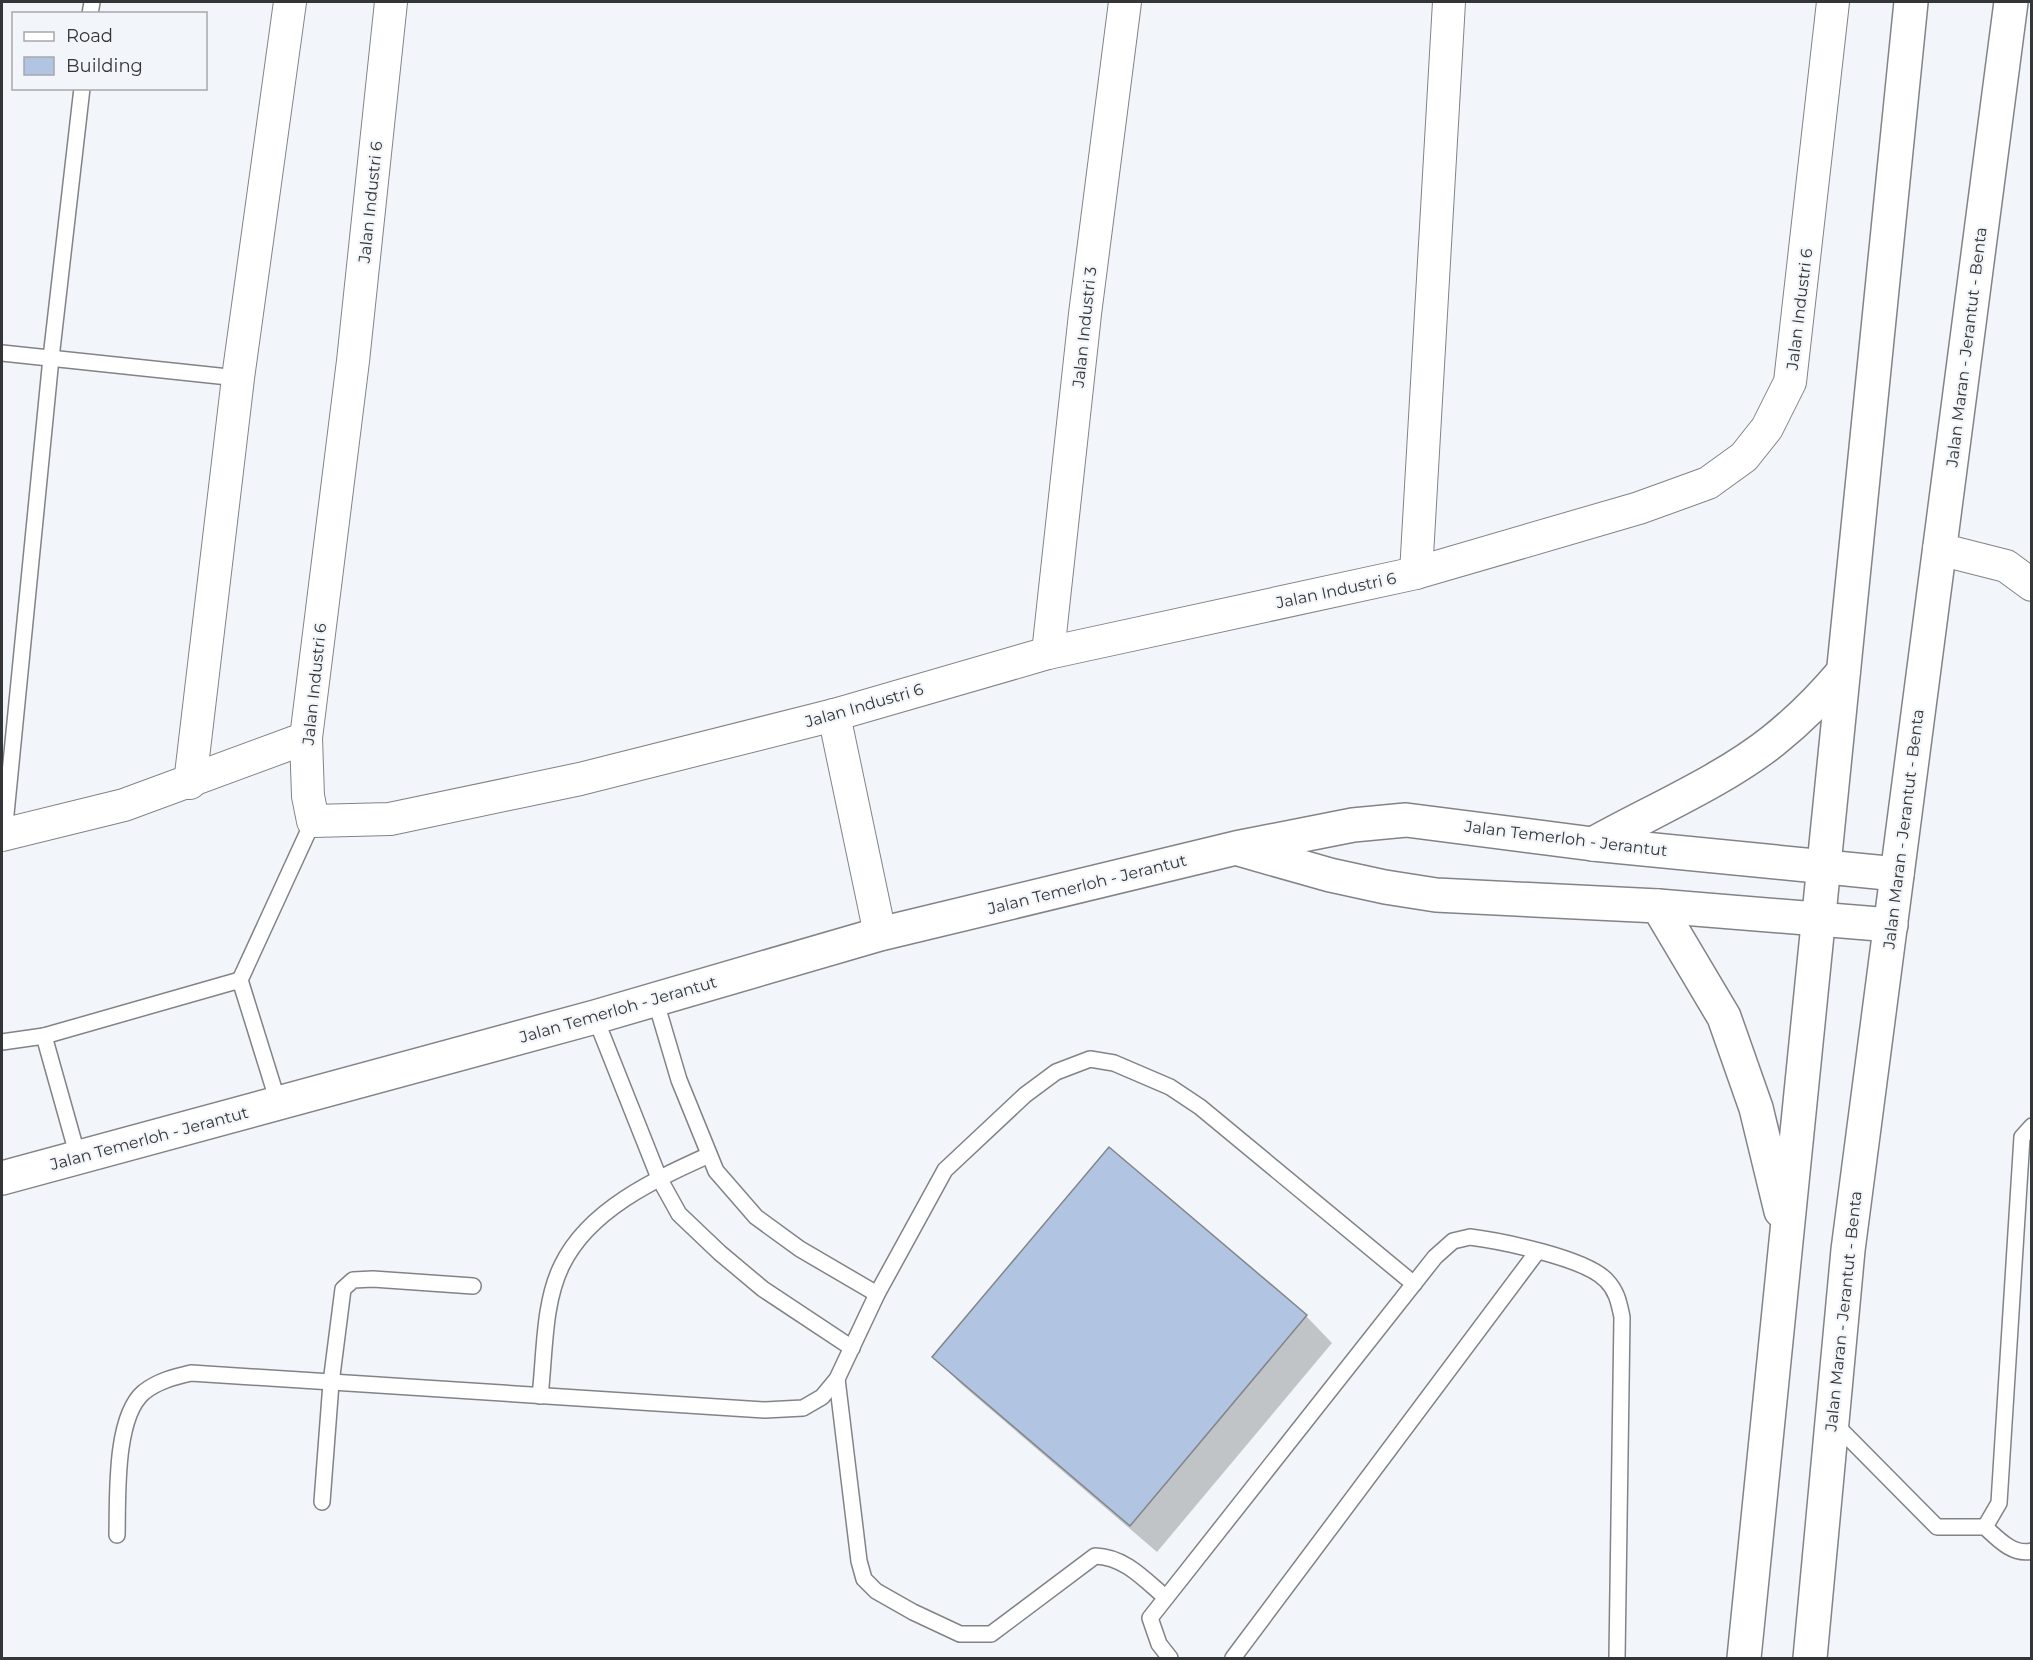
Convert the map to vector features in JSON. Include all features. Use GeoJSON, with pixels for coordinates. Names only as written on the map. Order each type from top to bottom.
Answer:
{"type":"FeatureCollection","features":[{"type":"Feature","properties":{"kind":"main road"},"geometry":{"type":"LineString","coordinates":[[1744,1659],[1911,2]]}},
{"type":"Feature","properties":{"kind":"main road","name":"Jalan Maran - Jerantut - Benta"},"geometry":{"type":"LineString","coordinates":[[1810,1659],[1848,1250],[2011,2]]}},
{"type":"Feature","properties":{"kind":"main road"},"geometry":{"type":"LineString","coordinates":[[1593,844],[1719,776],[1772,741],[1819,699],[1843,672]]}},
{"type":"Feature","properties":{"kind":"main road","name":"Jalan Temerloh - Jerantut"},"geometry":{"type":"LineString","coordinates":[[2,1178],[595,1017],[880,934],[1236,848],[1353,825],[1406,820],[1593,844],[1897,874]]}},
{"type":"Feature","properties":{"kind":"main road","name":"Jalan Temerloh - Jerantut"},"geometry":{"type":"LineString","coordinates":[[1236,848],[1330,875],[1436,895],[1658,906],[1891,925]]}},
{"type":"Feature","properties":{"kind":"main road"},"geometry":{"type":"LineString","coordinates":[[1658,906],[1724,1017],[1756,1108],[1787,1236]]}},
{"type":"Feature","properties":{"kind":"street"},"geometry":{"type":"LineString","coordinates":[[190,783],[238,378],[290,2]]}},
{"type":"Feature","properties":{"kind":"street","name":"Jalan Industri 6"},"geometry":{"type":"LineString","coordinates":[[392,2],[354,361],[306,738],[308,796],[313,820],[390,819],[580,779],[834,715],[1048,653],[1416,573],[1639,508],[1708,483],[1744,457],[1767,428],[1790,382],[1833,2]]}},
{"type":"Feature","properties":{"kind":"street","name":"Jalan Industri 3"},"geometry":{"type":"LineString","coordinates":[[1048,653],[1084,314],[1125,2]]}},
{"type":"Feature","properties":{"kind":"street"},"geometry":{"type":"LineString","coordinates":[[1416,573],[1449,2]]}},
{"type":"Feature","properties":{"kind":"street"},"geometry":{"type":"LineString","coordinates":[[1939,549],[2006,566],[2031,585]]}},
{"type":"Feature","properties":{"kind":"street"},"geometry":{"type":"LineString","coordinates":[[834,715],[880,934]]}},
{"type":"Feature","properties":{"kind":"street"},"geometry":{"type":"LineString","coordinates":[[3,834],[84,816],[190,783],[306,738]]}},
{"type":"Feature","properties":{"kind":"lane"},"geometry":{"type":"LineString","coordinates":[[3,834],[51,358],[82,90]]}},
{"type":"Feature","properties":{"kind":"lane"},"geometry":{"type":"LineString","coordinates":[[2,352],[238,378]]}},
{"type":"Feature","properties":{"kind":"lane"},"geometry":{"type":"LineString","coordinates":[[278,1102],[240,980],[313,820]]}},
{"type":"Feature","properties":{"kind":"lane"},"geometry":{"type":"LineString","coordinates":[[2,1041],[44,1036],[240,980]]}},
{"type":"Feature","properties":{"kind":"lane"},"geometry":{"type":"LineString","coordinates":[[655,999],[680,1080],[716,1171],[756,1217],[800,1249],[877,1294]]}},
{"type":"Feature","properties":{"kind":"lane"},"geometry":{"type":"LineString","coordinates":[[595,1017],[659,1178],[679,1214],[720,1253],[764,1289],[852,1348]]}},
{"type":"Feature","properties":{"kind":"lane"},"geometry":{"type":"LineString","coordinates":[[44,1036],[78,1157]]}},
{"type":"Feature","properties":{"kind":"lane"},"geometry":{"type":"LineString","coordinates":[[117,1535],[120,1460],[125,1427],[133,1407],[143,1393],[162,1381],[191,1373],[765,1410],[803,1407],[822,1397],[837,1379],[877,1294],[945,1170],[1025,1095],[1056,1072],[1090,1059],[1136,1070],[1170,1087],[1200,1107],[1414,1284]]}},
{"type":"Feature","properties":{"kind":"lane"},"geometry":{"type":"LineString","coordinates":[[1985,1527],[1999,1503],[2022,1137],[2031,1126]]}},
{"type":"Feature","properties":{"kind":"lane"},"geometry":{"type":"LineString","coordinates":[[540,1396],[551,1297],[562,1265],[576,1244],[601,1217],[659,1178],[709,1155]]}},
{"type":"Feature","properties":{"kind":"lane"},"geometry":{"type":"LineString","coordinates":[[1170,1659],[1159,1644],[1150,1618],[1435,1257],[1454,1241],[1470,1237],[1583,1265],[1605,1278],[1616,1293],[1622,1317],[1617,1659]]}},
{"type":"Feature","properties":{"kind":"lane"},"geometry":{"type":"LineString","coordinates":[[1233,1659],[1537,1252]]}},
{"type":"Feature","properties":{"kind":"lane"},"geometry":{"type":"LineString","coordinates":[[322,1502],[331,1383],[343,1289],[352,1280],[473,1286]]}},
{"type":"Feature","properties":{"kind":"lane"},"geometry":{"type":"LineString","coordinates":[[837,1379],[859,1561],[864,1579],[876,1591],[960,1634],[977,1636],[991,1634],[1095,1556],[1110,1556],[1127,1565],[1165,1598]]}},
{"type":"Feature","properties":{"kind":"lane"},"geometry":{"type":"LineString","coordinates":[[1832,1421],[1937,1527],[1985,1527],[2004,1545],[2025,1553],[2031,1551]]}},
{"type":"Feature","properties":{"kind":"building"},"geometry":{"type":"Polygon","coordinates":[[[1109,1147],[1307,1315],[1130,1526],[932,1357],[1109,1147]]]}}]}
